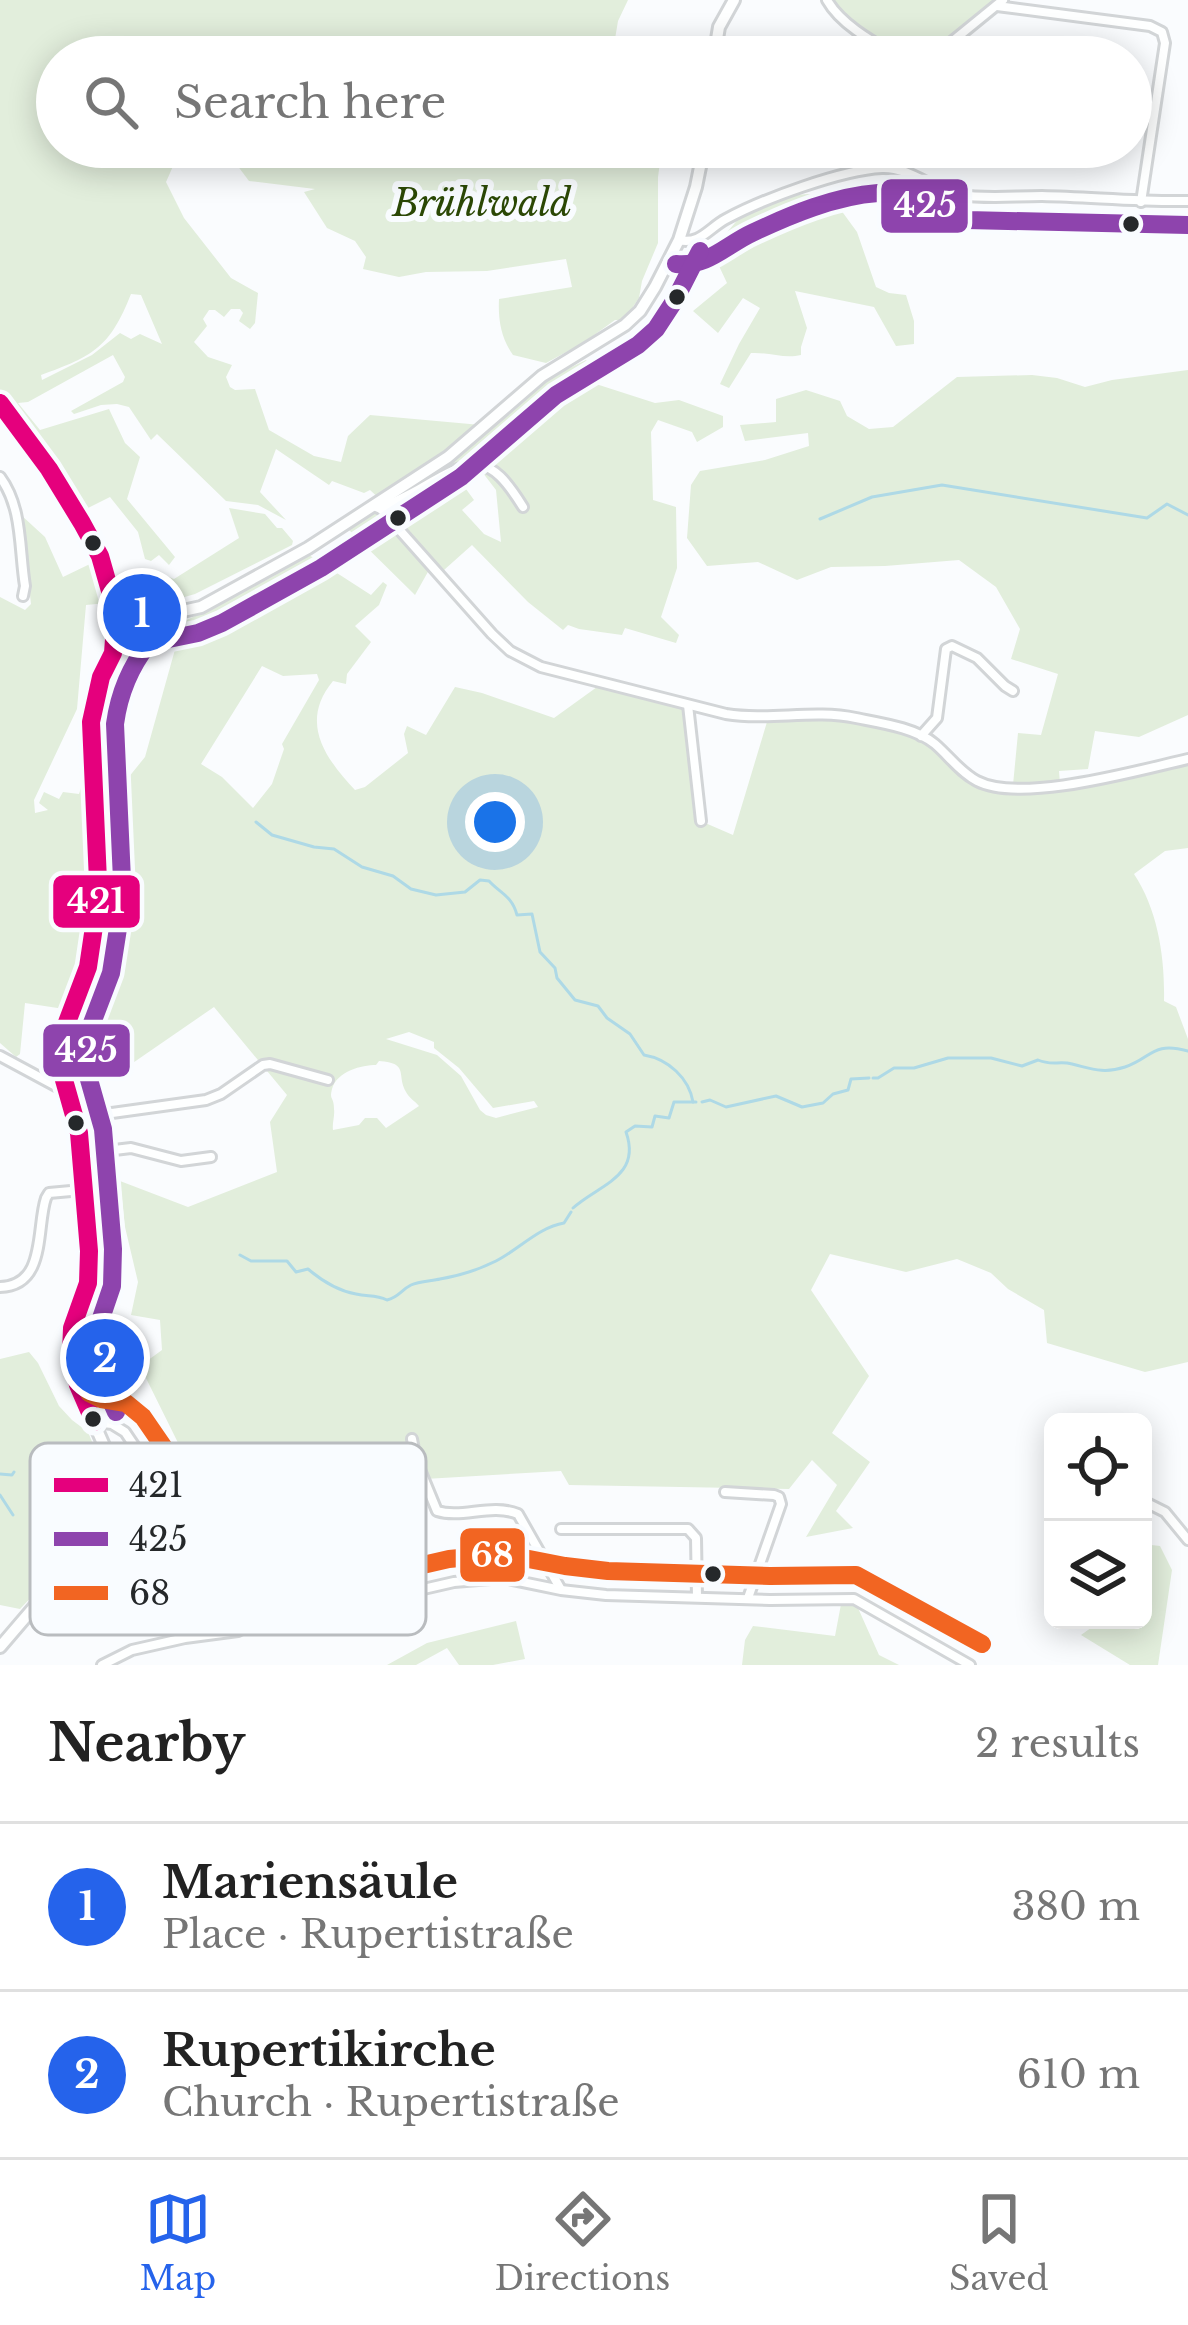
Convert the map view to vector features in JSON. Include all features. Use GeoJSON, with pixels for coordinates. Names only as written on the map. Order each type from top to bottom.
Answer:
{"type":"FeatureCollection","features":[{"type":"Feature","properties":{"kind":"main road"},"geometry":{"type":"LineString","coordinates":[[718,36],[734,0]]}},
{"type":"Feature","properties":{"kind":"main road"},"geometry":{"type":"LineString","coordinates":[[102,1443],[71,1355],[72,1328],[89,1271],[81,1154],[63,1070],[63,1038],[88,967],[97,901],[91,764],[93,710],[101,677],[136,621],[210,602],[377,507],[448,457],[542,376],[625,325],[656,287],[679,240],[700,168]]}},
{"type":"Feature","properties":{"kind":"main road"},"geometry":{"type":"LineString","coordinates":[[0,1647],[30,1612]]}},
{"type":"Feature","properties":{"kind":"street"},"geometry":{"type":"LineString","coordinates":[[826,0],[866,36]]}},
{"type":"Feature","properties":{"kind":"street"},"geometry":{"type":"LineString","coordinates":[[959,36],[1000,3],[1158,28],[1165,43],[1152,122]]}},
{"type":"Feature","properties":{"kind":"street"},"geometry":{"type":"LineString","coordinates":[[679,240],[699,239],[717,224],[767,199],[883,168],[907,172],[963,195],[1188,201]]}},
{"type":"Feature","properties":{"kind":"street"},"geometry":{"type":"LineString","coordinates":[[1141,202],[1146,168]]}},
{"type":"Feature","properties":{"kind":"street"},"geometry":{"type":"LineString","coordinates":[[0,403],[49,469],[100,556],[115,602],[113,653]]}},
{"type":"Feature","properties":{"kind":"street"},"geometry":{"type":"LineString","coordinates":[[523,507],[507,481],[476,464],[449,471],[377,507],[491,634],[510,651],[541,667],[748,718],[841,716],[921,736],[978,782],[1007,789],[1048,787],[1188,759]]}},
{"type":"Feature","properties":{"kind":"street"},"geometry":{"type":"LineString","coordinates":[[0,477],[16,509],[23,596]]}},
{"type":"Feature","properties":{"kind":"street"},"geometry":{"type":"LineString","coordinates":[[921,736],[937,718],[946,649],[952,646],[977,658],[1013,691]]}},
{"type":"Feature","properties":{"kind":"street"},"geometry":{"type":"LineString","coordinates":[[688,705],[700,821]]}},
{"type":"Feature","properties":{"kind":"street"},"geometry":{"type":"LineString","coordinates":[[0,1056],[68,1093]]}},
{"type":"Feature","properties":{"kind":"street"},"geometry":{"type":"LineString","coordinates":[[75,1114],[206,1100],[263,1065],[328,1080]]}},
{"type":"Feature","properties":{"kind":"street"},"geometry":{"type":"LineString","coordinates":[[81,1154],[131,1148],[181,1161],[211,1157]]}},
{"type":"Feature","properties":{"kind":"street"},"geometry":{"type":"LineString","coordinates":[[0,1287],[20,1283],[30,1271],[49,1193],[82,1190]]}},
{"type":"Feature","properties":{"kind":"street"},"geometry":{"type":"LineString","coordinates":[[83,1300],[96,1304],[98,1331],[112,1351]]}},
{"type":"Feature","properties":{"kind":"street"},"geometry":{"type":"LineString","coordinates":[[94,1423],[120,1427],[134,1443]]}},
{"type":"Feature","properties":{"kind":"street"},"geometry":{"type":"LineString","coordinates":[[412,1439],[413,1443]]}},
{"type":"Feature","properties":{"kind":"street"},"geometry":{"type":"LineString","coordinates":[[426,1486],[436,1511],[443,1514],[506,1509],[518,1514],[561,1590]]}},
{"type":"Feature","properties":{"kind":"street"},"geometry":{"type":"LineString","coordinates":[[725,1492],[774,1495],[781,1504],[748,1598]]}},
{"type":"Feature","properties":{"kind":"street"},"geometry":{"type":"LineString","coordinates":[[1152,1506],[1165,1512],[1188,1540]]}},
{"type":"Feature","properties":{"kind":"street"},"geometry":{"type":"LineString","coordinates":[[561,1529],[694,1532],[697,1597]]}},
{"type":"Feature","properties":{"kind":"street"},"geometry":{"type":"LineString","coordinates":[[426,1590],[503,1577],[606,1595],[854,1599],[970,1665]]}},
{"type":"Feature","properties":{"kind":"street"},"geometry":{"type":"LineString","coordinates":[[102,1665],[132,1650],[208,1635]]}},
{"type":"Feature","properties":{"kind":"green space"},"geometry":{"type":"Polygon","coordinates":[[[0,0],[628,0],[616,36],[36,36],[36,168],[172,168],[166,182],[184,218],[231,278],[258,293],[250,329],[239,321],[240,309],[231,309],[224,317],[209,310],[203,319],[207,326],[194,342],[208,357],[232,365],[226,377],[230,387],[255,389],[269,430],[314,456],[341,462],[348,436],[370,415],[492,426],[547,379],[586,360],[595,370],[596,384],[655,403],[679,400],[723,416],[723,427],[697,442],[692,432],[658,420],[651,432],[653,500],[676,507],[677,568],[661,617],[679,635],[676,643],[625,628],[622,635],[568,625],[563,630],[472,545],[444,570],[434,561],[415,595],[347,528],[384,503],[370,490],[364,493],[332,481],[329,485],[276,449],[260,492],[286,520],[258,505],[226,501],[157,434],[151,440],[129,407],[101,405],[71,411],[123,382],[125,377],[113,355],[28,402],[18,403],[40,430],[109,409],[125,443],[140,457],[127,499],[175,557],[169,565],[159,555],[145,559],[138,532],[110,497],[84,510],[78,498],[70,496],[0,391],[0,0]],[[131,294],[116,326],[98,347],[41,375],[42,380],[92,355],[120,333],[131,339],[140,334],[162,344],[141,295],[131,294]],[[476,457],[450,467],[474,500],[462,510],[484,534],[501,542],[496,490],[476,464],[476,457]]]}},
{"type":"Feature","properties":{"kind":"green space"},"geometry":{"type":"Polygon","coordinates":[[[832,0],[996,0],[954,36],[875,36],[858,29],[832,0]]]}},
{"type":"Feature","properties":{"kind":"green space","name":"Brühlwald"},"geometry":{"type":"Polygon","coordinates":[[[239,168],[659,168],[658,243],[639,298],[624,320],[615,320],[546,363],[513,355],[501,328],[499,299],[572,287],[566,259],[399,277],[363,269],[366,257],[355,241],[327,228],[304,192],[315,189],[249,181],[239,168]]]}},
{"type":"Feature","properties":{"kind":"green space"},"geometry":{"type":"Polygon","coordinates":[[[830,195],[857,232],[876,287],[906,295],[914,321],[914,344],[896,346],[874,307],[795,291],[807,328],[801,355],[751,353],[729,388],[720,384],[760,308],[743,298],[718,333],[693,311],[727,283],[719,266],[697,253],[705,244],[717,244],[740,217],[787,196],[830,195]]]}},
{"type":"Feature","properties":{"kind":"green space"},"geometry":{"type":"Polygon","coordinates":[[[1188,370],[1188,715],[1139,737],[1095,731],[1088,769],[1059,771],[1060,784],[1188,759],[1188,848],[1165,851],[1134,874],[1158,935],[1164,1001],[1176,1007],[1188,1039],[1188,1362],[1145,1372],[1047,1343],[1044,1310],[991,1273],[957,1259],[906,1272],[830,1254],[811,1290],[869,1376],[832,1433],[870,1462],[836,1511],[853,1528],[806,1537],[837,1485],[812,1460],[789,1489],[569,1485],[561,1471],[426,1479],[426,1443],[178,1443],[140,1366],[162,1350],[160,1320],[131,1315],[138,1282],[120,1181],[188,1207],[277,1172],[270,1122],[287,1095],[214,1007],[111,1078],[106,1055],[73,1049],[64,1009],[25,1003],[20,1054],[16,1057],[0,1043],[0,597],[25,610],[31,604],[21,515],[45,537],[63,577],[92,563],[107,603],[86,605],[77,709],[34,800],[35,813],[48,810],[39,803],[44,792],[59,799],[63,792],[79,794],[81,788],[107,804],[145,757],[176,646],[174,636],[187,620],[309,555],[371,595],[383,582],[387,585],[379,605],[355,626],[371,642],[347,674],[346,684],[333,681],[318,711],[317,725],[326,752],[355,790],[408,753],[407,726],[426,735],[455,687],[554,718],[597,687],[684,709],[696,819],[733,835],[770,712],[805,711],[921,736],[978,782],[1013,785],[1018,733],[1041,735],[1058,674],[1011,659],[1020,629],[996,587],[959,560],[831,567],[797,580],[758,562],[707,566],[687,538],[691,485],[700,471],[765,460],[809,446],[808,433],[745,441],[740,425],[776,422],[776,399],[806,390],[840,401],[847,416],[869,429],[893,427],[957,377],[1032,375],[1085,387],[1188,370]],[[262,666],[201,764],[222,777],[253,808],[272,784],[282,744],[319,680],[317,674],[283,676],[262,666]],[[409,1032],[386,1039],[437,1055],[461,1076],[486,1115],[496,1118],[538,1107],[534,1101],[493,1108],[459,1068],[434,1048],[434,1042],[409,1032]],[[379,1061],[351,1070],[335,1083],[333,1130],[359,1125],[365,1118],[377,1118],[386,1128],[419,1106],[406,1092],[399,1067],[379,1061]]]}},
{"type":"Feature","properties":{"kind":"green space"},"geometry":{"type":"Polygon","coordinates":[[[229,508],[265,514],[282,528],[292,545],[195,594],[174,600],[154,596],[169,577],[174,579],[239,538],[229,508]]]}},
{"type":"Feature","properties":{"kind":"green space"},"geometry":{"type":"Polygon","coordinates":[[[29,1352],[59,1406],[88,1432],[93,1443],[30,1443],[30,1598],[20,1609],[0,1605],[0,1359],[29,1352]]]}},
{"type":"Feature","properties":{"kind":"green space"},"geometry":{"type":"Polygon","coordinates":[[[1152,1545],[1160,1546],[1172,1570],[1158,1665],[1130,1665],[1081,1635],[1089,1629],[1152,1629],[1152,1545]]]}},
{"type":"Feature","properties":{"kind":"green space"},"geometry":{"type":"Polygon","coordinates":[[[842,1599],[854,1599],[879,1655],[899,1665],[742,1665],[745,1640],[753,1626],[835,1636],[842,1599]]]}},
{"type":"Feature","properties":{"kind":"green space"},"geometry":{"type":"Polygon","coordinates":[[[516,1621],[525,1659],[459,1665],[447,1648],[416,1665],[387,1665],[427,1643],[516,1621]]]}},
{"type":"Feature","properties":{"kind":"waterway"},"geometry":{"type":"LineString","coordinates":[[820,519],[872,497],[942,485],[1147,518],[1167,504],[1188,515]]}},
{"type":"Feature","properties":{"kind":"waterway"},"geometry":{"type":"LineString","coordinates":[[256,822],[272,835],[334,849],[411,889],[436,895],[465,892],[480,880],[489,881],[509,899],[517,915],[532,914],[540,952],[575,1000],[598,1006],[630,1034],[644,1055],[676,1071],[696,1102]]}},
{"type":"Feature","properties":{"kind":"waterway"},"geometry":{"type":"LineString","coordinates":[[873,1078],[894,1068],[914,1068],[948,1058],[991,1058],[1022,1066],[1038,1060],[1109,1070],[1159,1049],[1188,1051]]}},
{"type":"Feature","properties":{"kind":"waterway"},"geometry":{"type":"LineString","coordinates":[[702,1102],[726,1107],[776,1096],[802,1107],[848,1090],[851,1079],[869,1078]]}},
{"type":"Feature","properties":{"kind":"waterway"},"geometry":{"type":"LineString","coordinates":[[573,1208],[623,1170],[628,1160],[626,1132],[635,1126],[652,1127],[655,1116],[669,1118],[674,1102],[693,1102]]}},
{"type":"Feature","properties":{"kind":"waterway"},"geometry":{"type":"LineString","coordinates":[[240,1255],[251,1261],[287,1261],[296,1272],[308,1269],[343,1290],[387,1300],[414,1284],[496,1261],[564,1223],[571,1212]]}},
{"type":"Feature","properties":{"kind":"waterway"},"geometry":{"type":"LineString","coordinates":[[0,1474],[14,1472]]}},
{"type":"Feature","properties":{"kind":"waterway"},"geometry":{"type":"LineString","coordinates":[[0,1495],[13,1515]]}},
{"type":"Feature","properties":{"kind":"transit line","name":"425"},"geometry":{"type":"LineString","coordinates":[[676,264],[707,259],[813,207],[878,193],[967,220],[1188,225]]}},
{"type":"Feature","properties":{"kind":"transit line","name":"425"},"geometry":{"type":"LineString","coordinates":[[116,1412],[95,1351],[112,1286],[113,1249],[103,1129],[86,1053],[89,1031],[111,973],[119,922],[122,880],[115,724],[131,671],[149,643],[222,623],[321,568],[461,477],[556,395],[656,329],[700,251]]}},
{"type":"Feature","properties":{"kind":"transit line","name":"421"},"geometry":{"type":"LineString","coordinates":[[0,403],[82,523],[100,556],[116,612],[113,653],[101,677],[91,722],[98,881],[95,920],[88,967],[66,1025],[62,1052],[64,1080],[79,1133],[89,1251],[88,1283],[72,1328],[71,1353],[94,1422]]}},
{"type":"Feature","properties":{"kind":"transit line","name":"68"},"geometry":{"type":"LineString","coordinates":[[89,1393],[126,1403],[143,1417],[161,1443]]}},
{"type":"Feature","properties":{"kind":"transit line","name":"68"},"geometry":{"type":"LineString","coordinates":[[426,1564],[503,1554],[608,1571],[856,1575],[982,1644]]}},
{"type":"Feature","properties":{"kind":"place","name":"Mariensäule"},"geometry":{"type":"Point","coordinates":[142,613]}},
{"type":"Feature","properties":{"kind":"place","name":"Rupertikirche"},"geometry":{"type":"Point","coordinates":[105,1358]}}]}
